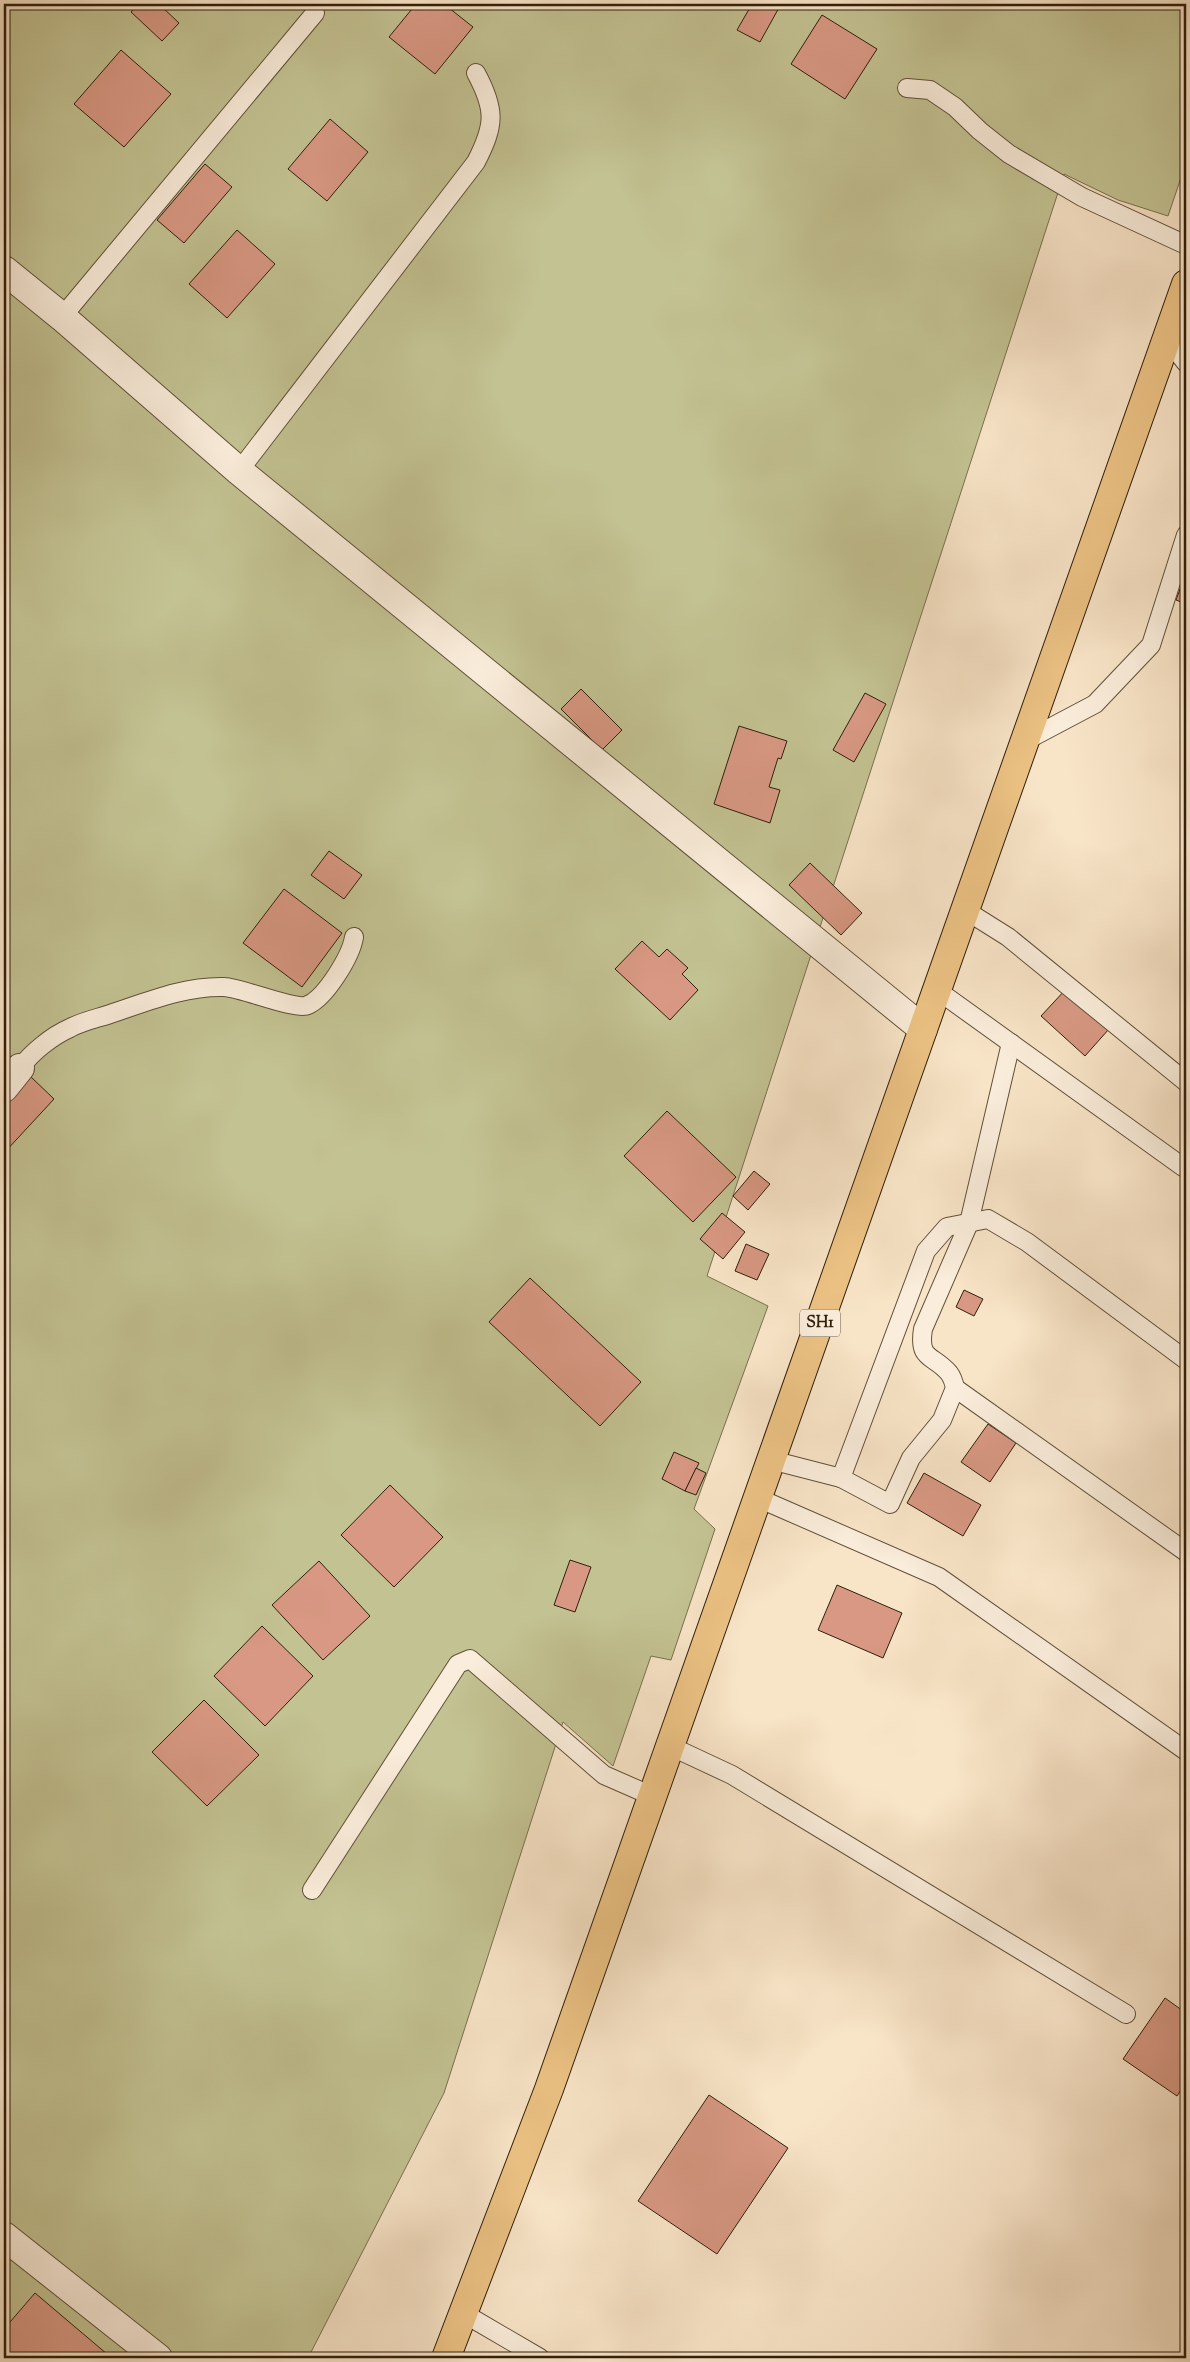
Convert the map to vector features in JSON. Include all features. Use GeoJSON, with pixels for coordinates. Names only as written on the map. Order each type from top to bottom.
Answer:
{"type":"FeatureCollection","features":[{"type":"Feature","properties":{"kind":"main road","name":"SH1"},"geometry":{"type":"LineString","coordinates":[[446,2358],[549,2089],[1186,284]]}},
{"type":"Feature","properties":{"kind":"street"},"geometry":{"type":"LineString","coordinates":[[4,270],[62,317],[239,471],[923,1029]]}},
{"type":"Feature","properties":{"kind":"street"},"geometry":{"type":"LineString","coordinates":[[4,2236],[158,2358]]}},
{"type":"Feature","properties":{"kind":"lane"},"geometry":{"type":"LineString","coordinates":[[62,317],[315,13]]}},
{"type":"Feature","properties":{"kind":"lane"},"geometry":{"type":"LineString","coordinates":[[239,471],[476,162],[488,139],[491,116],[488,95],[476,73]]}},
{"type":"Feature","properties":{"kind":"lane"},"geometry":{"type":"LineString","coordinates":[[907,88],[930,90],[955,107],[980,131],[1009,154],[1082,197],[1186,245]]}},
{"type":"Feature","properties":{"kind":"lane"},"geometry":{"type":"LineString","coordinates":[[1167,339],[1186,363]]}},
{"type":"Feature","properties":{"kind":"lane"},"geometry":{"type":"LineString","coordinates":[[1025,741],[1095,704],[1151,646],[1186,535]]}},
{"type":"Feature","properties":{"kind":"lane"},"geometry":{"type":"LineString","coordinates":[[964,910],[1008,937],[1186,1082]]}},
{"type":"Feature","properties":{"kind":"lane"},"geometry":{"type":"LineString","coordinates":[[12,1078],[45,1044],[70,1028],[180,991],[225,987],[267,996],[295,1006],[308,1005],[325,990],[342,968],[352,948],[354,937]]}},
{"type":"Feature","properties":{"kind":"lane"},"geometry":{"type":"LineString","coordinates":[[937,990],[1183,1167]]}},
{"type":"Feature","properties":{"kind":"lane"},"geometry":{"type":"LineString","coordinates":[[772,1460],[841,1478],[890,1504],[911,1458],[942,1420],[955,1388],[951,1374],[928,1356],[921,1344],[923,1329],[969,1223],[1010,1043]]}},
{"type":"Feature","properties":{"kind":"lane"},"geometry":{"type":"LineString","coordinates":[[841,1478],[926,1251],[947,1227],[988,1219],[1027,1242],[1186,1360]]}},
{"type":"Feature","properties":{"kind":"lane"},"geometry":{"type":"LineString","coordinates":[[955,1388],[1186,1552]]}},
{"type":"Feature","properties":{"kind":"lane"},"geometry":{"type":"LineString","coordinates":[[758,1498],[939,1577],[1186,1751]]}},
{"type":"Feature","properties":{"kind":"lane"},"geometry":{"type":"LineString","coordinates":[[312,1890],[458,1664],[470,1659],[604,1775],[652,1796]]}},
{"type":"Feature","properties":{"kind":"lane"},"geometry":{"type":"LineString","coordinates":[[670,1746],[732,1775],[1126,2014]]}},
{"type":"Feature","properties":{"kind":"lane"},"geometry":{"type":"LineString","coordinates":[[463,2313],[540,2358]]}},
{"type":"Feature","properties":{"kind":"shaded area"},"geometry":{"type":"Polygon","coordinates":[[[4,4],[1186,4],[1186,163],[1168,216],[1118,200],[1064,174],[707,1276],[768,1306],[694,1509],[715,1529],[671,1660],[651,1656],[613,1766],[563,1722],[444,2093],[308,2358],[4,2358],[4,4]]]}},
{"type":"Feature","properties":{"kind":"building"},"geometry":{"type":"Polygon","coordinates":[[[139,4],[159,4],[179,23],[162,41],[131,12],[139,4]]]}},
{"type":"Feature","properties":{"kind":"building"},"geometry":{"type":"Polygon","coordinates":[[[416,4],[444,4],[473,27],[435,74],[389,37],[416,4]]]}},
{"type":"Feature","properties":{"kind":"building"},"geometry":{"type":"Polygon","coordinates":[[[752,4],[781,4],[760,42],[737,30],[752,4]]]}},
{"type":"Feature","properties":{"kind":"building"},"geometry":{"type":"Polygon","coordinates":[[[822,15],[877,49],[845,99],[791,64],[822,15]]]}},
{"type":"Feature","properties":{"kind":"building"},"geometry":{"type":"Polygon","coordinates":[[[121,50],[171,94],[124,147],[74,104],[121,50]]]}},
{"type":"Feature","properties":{"kind":"building"},"geometry":{"type":"Polygon","coordinates":[[[330,119],[368,152],[327,201],[288,169],[330,119]]]}},
{"type":"Feature","properties":{"kind":"building"},"geometry":{"type":"Polygon","coordinates":[[[205,164],[232,187],[184,243],[157,220],[205,164]]]}},
{"type":"Feature","properties":{"kind":"building"},"geometry":{"type":"Polygon","coordinates":[[[237,230],[275,264],[227,318],[189,284],[237,230]]]}},
{"type":"Feature","properties":{"kind":"building"},"geometry":{"type":"Polygon","coordinates":[[[1186,573],[1186,604],[1176,600],[1186,573]]]}},
{"type":"Feature","properties":{"kind":"building"},"geometry":{"type":"Polygon","coordinates":[[[581,689],[622,730],[602,750],[561,709],[581,689]]]}},
{"type":"Feature","properties":{"kind":"building"},"geometry":{"type":"Polygon","coordinates":[[[865,693],[886,704],[854,762],[833,750],[865,693]]]}},
{"type":"Feature","properties":{"kind":"building"},"geometry":{"type":"Polygon","coordinates":[[[739,726],[787,741],[781,759],[778,758],[769,787],[780,790],[770,823],[714,804],[739,726]]]}},
{"type":"Feature","properties":{"kind":"building"},"geometry":{"type":"Polygon","coordinates":[[[329,851],[362,875],[344,899],[311,875],[329,851]]]}},
{"type":"Feature","properties":{"kind":"building"},"geometry":{"type":"Polygon","coordinates":[[[810,863],[862,913],[841,935],[789,885],[810,863]]]}},
{"type":"Feature","properties":{"kind":"building"},"geometry":{"type":"Polygon","coordinates":[[[284,889],[342,933],[302,987],[243,943],[284,889]]]}},
{"type":"Feature","properties":{"kind":"building"},"geometry":{"type":"Polygon","coordinates":[[[642,941],[659,957],[667,949],[688,968],[682,974],[698,990],[670,1020],[615,969],[642,941]]]}},
{"type":"Feature","properties":{"kind":"building"},"geometry":{"type":"Polygon","coordinates":[[[1066,989],[1109,1029],[1085,1056],[1041,1016],[1066,989]]]}},
{"type":"Feature","properties":{"kind":"building"},"geometry":{"type":"Polygon","coordinates":[[[30,1076],[54,1099],[4,1153],[4,1105],[30,1076]]]}},
{"type":"Feature","properties":{"kind":"building"},"geometry":{"type":"Polygon","coordinates":[[[667,1111],[736,1177],[693,1222],[624,1156],[667,1111]]]}},
{"type":"Feature","properties":{"kind":"building"},"geometry":{"type":"Polygon","coordinates":[[[754,1171],[770,1184],[748,1210],[733,1196],[754,1171]]]}},
{"type":"Feature","properties":{"kind":"building"},"geometry":{"type":"Polygon","coordinates":[[[722,1213],[745,1232],[723,1259],[700,1239],[722,1213]]]}},
{"type":"Feature","properties":{"kind":"building"},"geometry":{"type":"Polygon","coordinates":[[[746,1244],[769,1254],[757,1280],[735,1271],[746,1244]]]}},
{"type":"Feature","properties":{"kind":"building"},"geometry":{"type":"Polygon","coordinates":[[[530,1278],[641,1382],[600,1426],[489,1322],[530,1278]]]}},
{"type":"Feature","properties":{"kind":"building"},"geometry":{"type":"Polygon","coordinates":[[[964,1290],[983,1299],[974,1316],[956,1307],[964,1290]]]}},
{"type":"Feature","properties":{"kind":"building"},"geometry":{"type":"Polygon","coordinates":[[[988,1424],[1016,1443],[990,1482],[961,1462],[988,1424]]]}},
{"type":"Feature","properties":{"kind":"building"},"geometry":{"type":"Polygon","coordinates":[[[674,1452],[699,1463],[685,1491],[662,1479],[674,1452]]]}},
{"type":"Feature","properties":{"kind":"building"},"geometry":{"type":"Polygon","coordinates":[[[696,1468],[706,1473],[696,1495],[685,1491],[696,1468]]]}},
{"type":"Feature","properties":{"kind":"building"},"geometry":{"type":"Polygon","coordinates":[[[924,1473],[981,1505],[963,1536],[907,1503],[924,1473]]]}},
{"type":"Feature","properties":{"kind":"building"},"geometry":{"type":"Polygon","coordinates":[[[390,1485],[443,1537],[394,1587],[341,1535],[390,1485]]]}},
{"type":"Feature","properties":{"kind":"building"},"geometry":{"type":"Polygon","coordinates":[[[570,1560],[591,1567],[575,1612],[554,1605],[570,1560]]]}},
{"type":"Feature","properties":{"kind":"building"},"geometry":{"type":"Polygon","coordinates":[[[319,1561],[370,1616],[323,1660],[272,1605],[319,1561]]]}},
{"type":"Feature","properties":{"kind":"building"},"geometry":{"type":"Polygon","coordinates":[[[837,1585],[902,1613],[883,1658],[818,1630],[837,1585]]]}},
{"type":"Feature","properties":{"kind":"building"},"geometry":{"type":"Polygon","coordinates":[[[262,1626],[313,1676],[265,1726],[214,1676],[262,1626]]]}},
{"type":"Feature","properties":{"kind":"building"},"geometry":{"type":"Polygon","coordinates":[[[204,1700],[259,1755],[207,1806],[152,1752],[204,1700]]]}},
{"type":"Feature","properties":{"kind":"building"},"geometry":{"type":"Polygon","coordinates":[[[1165,1998],[1186,2013],[1186,2082],[1177,2096],[1123,2059],[1165,1998]]]}},
{"type":"Feature","properties":{"kind":"building"},"geometry":{"type":"Polygon","coordinates":[[[709,2095],[788,2148],[717,2254],[638,2201],[709,2095]]]}},
{"type":"Feature","properties":{"kind":"building"},"geometry":{"type":"Polygon","coordinates":[[[35,2293],[107,2354],[103,2358],[4,2358],[4,2329],[35,2293]]]}}]}
